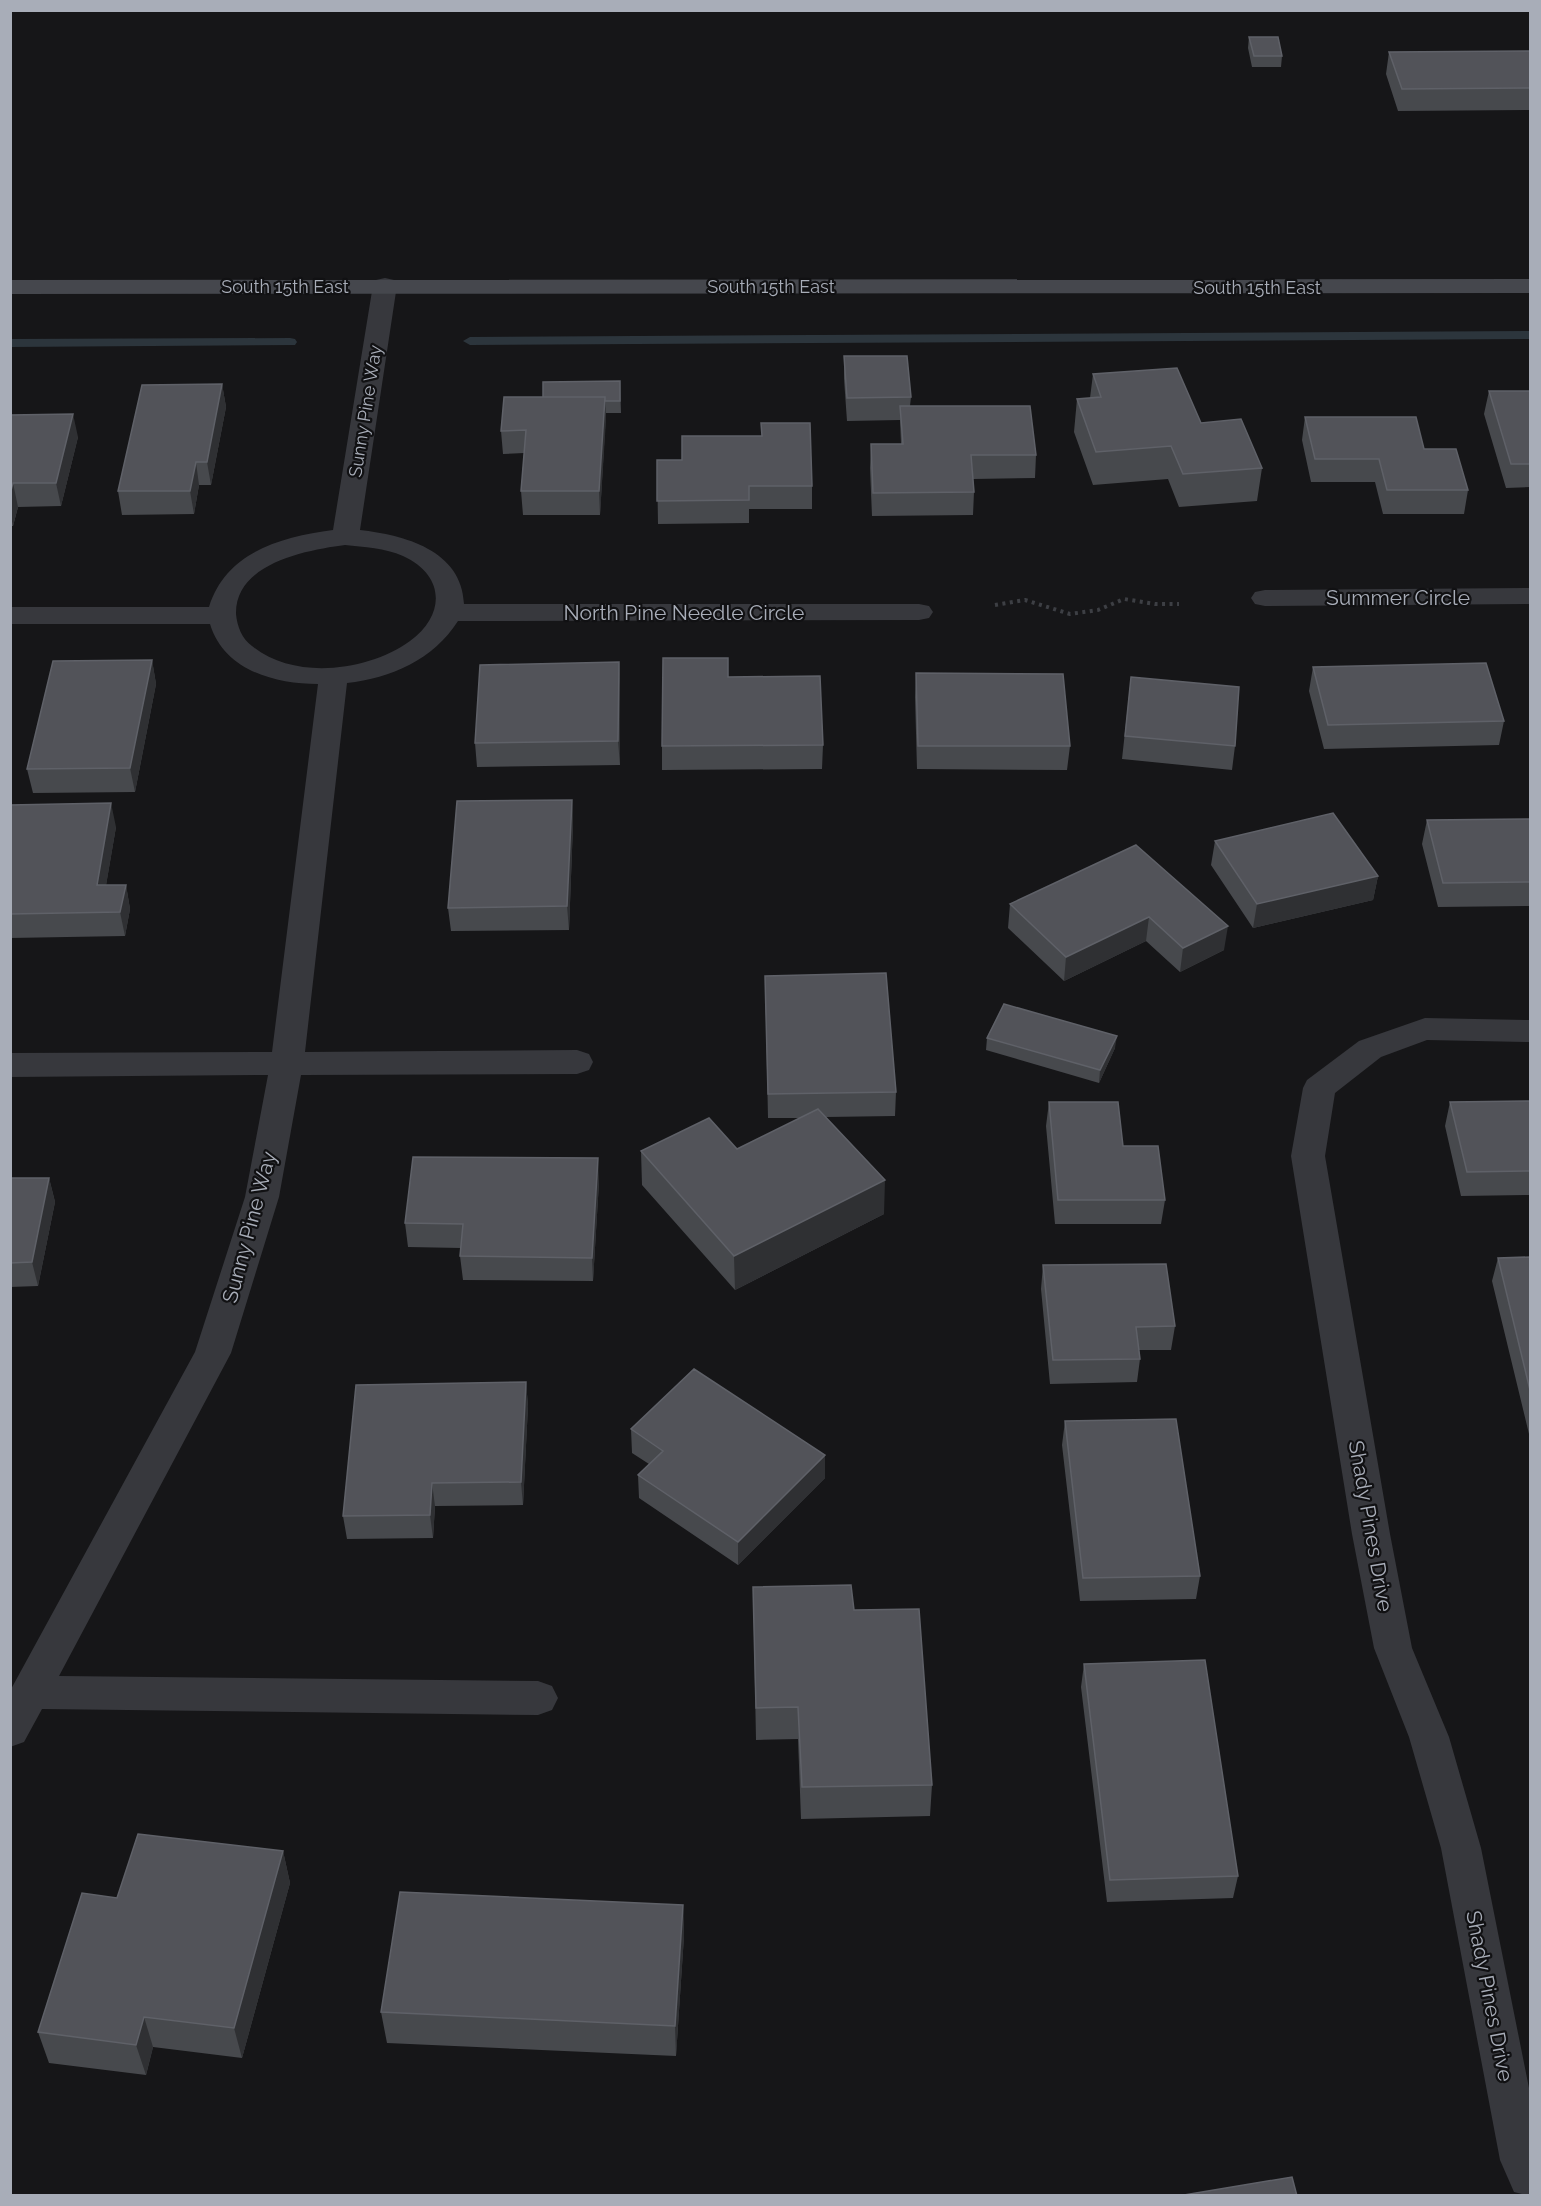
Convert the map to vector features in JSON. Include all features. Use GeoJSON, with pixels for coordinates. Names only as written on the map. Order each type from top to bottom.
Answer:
{"type":"FeatureCollection","features":[{"type":"Feature","properties":{"kind":"main road","name":"South 15th East"},"geometry":{"type":"LineString","coordinates":[[10,287],[1530,286]]}},
{"type":"Feature","properties":{"kind":"street","name":"Sunny Pine Way"},"geometry":{"type":"LineString","coordinates":[[345,537],[385,285]]}},
{"type":"Feature","properties":{"kind":"street"},"geometry":{"type":"LineString","coordinates":[[345,537],[382,540],[414,551],[438,568],[450,589],[449,613],[435,636],[409,656],[373,670],[333,676],[298,674],[268,666],[243,653],[228,635],[221,615],[226,592],[244,570],[272,553],[307,541],[345,537]]}},
{"type":"Feature","properties":{"kind":"street","name":"Summer Circle"},"geometry":{"type":"LineString","coordinates":[[1264,598],[1530,596]]}},
{"type":"Feature","properties":{"kind":"street","name":"North Pine Needle Circle"},"geometry":{"type":"LineString","coordinates":[[449,613],[919,612]]}},
{"type":"Feature","properties":{"kind":"street"},"geometry":{"type":"LineString","coordinates":[[10,616],[221,615]]}},
{"type":"Feature","properties":{"kind":"street","name":"Sunny Pine Way"},"geometry":{"type":"LineString","coordinates":[[10,1730],[213,1353],[262,1197],[287,1063],[333,676]]}},
{"type":"Feature","properties":{"kind":"street","name":"Shady Pines Drive"},"geometry":{"type":"LineString","coordinates":[[1530,1031],[1425,1029],[1370,1049],[1319,1088],[1308,1156],[1371,1534],[1393,1648],[1429,1737],[1461,1848],[1522,2160],[1530,2177]]}},
{"type":"Feature","properties":{"kind":"street"},"geometry":{"type":"LineString","coordinates":[[10,1065],[578,1062]]}},
{"type":"Feature","properties":{"kind":"street"},"geometry":{"type":"LineString","coordinates":[[30,1692],[538,1698]]}},
{"type":"Feature","properties":{"kind":"path"},"geometry":{"type":"LineString","coordinates":[[995,605],[1025,600],[1070,614],[1098,610],[1124,599],[1155,604],[1179,604]]}},
{"type":"Feature","properties":{"kind":"building"},"geometry":{"type":"Polygon","coordinates":[[[1249,37],[1278,37],[1282,56],[1254,56],[1249,37]]]}},
{"type":"Feature","properties":{"kind":"building"},"geometry":{"type":"Polygon","coordinates":[[[1530,51],[1530,88],[1402,89],[1389,52],[1530,51]]]}},
{"type":"Feature","properties":{"kind":"building"},"geometry":{"type":"Polygon","coordinates":[[[844,356],[907,356],[911,397],[847,398],[844,356]]]}},
{"type":"Feature","properties":{"kind":"building"},"geometry":{"type":"Polygon","coordinates":[[[1177,368],[1201,423],[1241,419],[1262,468],[1183,474],[1171,446],[1096,452],[1077,399],[1101,397],[1093,374],[1177,368]]]}},
{"type":"Feature","properties":{"kind":"building"},"geometry":{"type":"Polygon","coordinates":[[[620,381],[620,401],[605,401],[605,397],[543,397],[543,382],[620,381]]]}},
{"type":"Feature","properties":{"kind":"building"},"geometry":{"type":"Polygon","coordinates":[[[222,384],[207,462],[196,462],[190,491],[118,491],[142,385],[222,384]]]}},
{"type":"Feature","properties":{"kind":"building"},"geometry":{"type":"Polygon","coordinates":[[[1489,391],[1530,391],[1530,464],[1511,464],[1489,391]]]}},
{"type":"Feature","properties":{"kind":"building"},"geometry":{"type":"Polygon","coordinates":[[[504,397],[605,397],[599,491],[521,491],[526,430],[501,431],[504,397]]]}},
{"type":"Feature","properties":{"kind":"building"},"geometry":{"type":"Polygon","coordinates":[[[900,406],[1030,406],[1036,455],[971,455],[974,492],[873,493],[871,444],[903,444],[900,406]]]}},
{"type":"Feature","properties":{"kind":"building"},"geometry":{"type":"Polygon","coordinates":[[[73,414],[56,483],[13,483],[10,494],[10,415],[73,414]]]}},
{"type":"Feature","properties":{"kind":"building"},"geometry":{"type":"Polygon","coordinates":[[[1305,417],[1416,417],[1424,449],[1456,449],[1468,490],[1387,490],[1379,459],[1315,459],[1305,417]]]}},
{"type":"Feature","properties":{"kind":"building"},"geometry":{"type":"Polygon","coordinates":[[[761,423],[810,423],[812,486],[749,486],[749,500],[657,501],[657,460],[682,460],[682,436],[762,436],[761,423]]]}},
{"type":"Feature","properties":{"kind":"building"},"geometry":{"type":"Polygon","coordinates":[[[663,658],[728,658],[728,677],[820,676],[823,745],[662,746],[663,658]]]}},
{"type":"Feature","properties":{"kind":"building"},"geometry":{"type":"Polygon","coordinates":[[[152,660],[130,768],[27,769],[53,661],[152,660]]]}},
{"type":"Feature","properties":{"kind":"building"},"geometry":{"type":"Polygon","coordinates":[[[619,662],[618,741],[475,743],[480,665],[619,662]]]}},
{"type":"Feature","properties":{"kind":"building"},"geometry":{"type":"Polygon","coordinates":[[[1486,663],[1504,721],[1328,725],[1313,667],[1486,663]]]}},
{"type":"Feature","properties":{"kind":"building"},"geometry":{"type":"Polygon","coordinates":[[[916,673],[1063,674],[1070,746],[918,746],[916,673]]]}},
{"type":"Feature","properties":{"kind":"building"},"geometry":{"type":"Polygon","coordinates":[[[1131,677],[1239,687],[1235,746],[1125,736],[1131,677]]]}},
{"type":"Feature","properties":{"kind":"building"},"geometry":{"type":"Polygon","coordinates":[[[572,800],[567,906],[448,908],[457,801],[572,800]]]}},
{"type":"Feature","properties":{"kind":"building"},"geometry":{"type":"Polygon","coordinates":[[[111,803],[97,885],[126,885],[120,912],[10,914],[10,805],[111,803]]]}},
{"type":"Feature","properties":{"kind":"building"},"geometry":{"type":"Polygon","coordinates":[[[1333,813],[1378,876],[1257,904],[1215,841],[1333,813]]]}},
{"type":"Feature","properties":{"kind":"building"},"geometry":{"type":"Polygon","coordinates":[[[1530,819],[1530,882],[1443,883],[1427,820],[1530,819]]]}},
{"type":"Feature","properties":{"kind":"building"},"geometry":{"type":"Polygon","coordinates":[[[1136,845],[1228,926],[1183,948],[1149,917],[1066,957],[1010,904],[1136,845]]]}},
{"type":"Feature","properties":{"kind":"building"},"geometry":{"type":"Polygon","coordinates":[[[886,973],[896,1092],[768,1094],[765,976],[886,973]]]}},
{"type":"Feature","properties":{"kind":"building"},"geometry":{"type":"Polygon","coordinates":[[[1004,1004],[1117,1036],[1100,1070],[987,1038],[1004,1004]]]}},
{"type":"Feature","properties":{"kind":"building"},"geometry":{"type":"Polygon","coordinates":[[[1530,1101],[1530,1171],[1467,1172],[1450,1102],[1530,1101]]]}},
{"type":"Feature","properties":{"kind":"building"},"geometry":{"type":"Polygon","coordinates":[[[1049,1102],[1118,1102],[1123,1146],[1158,1146],[1165,1200],[1058,1200],[1049,1102]]]}},
{"type":"Feature","properties":{"kind":"building"},"geometry":{"type":"Polygon","coordinates":[[[818,1109],[885,1180],[734,1256],[641,1151],[709,1118],[737,1149],[818,1109]]]}},
{"type":"Feature","properties":{"kind":"building"},"geometry":{"type":"Polygon","coordinates":[[[413,1157],[598,1158],[592,1258],[460,1256],[463,1224],[405,1223],[413,1157]]]}},
{"type":"Feature","properties":{"kind":"building"},"geometry":{"type":"Polygon","coordinates":[[[10,1178],[49,1178],[32,1262],[10,1263],[10,1178]]]}},
{"type":"Feature","properties":{"kind":"building"},"geometry":{"type":"Polygon","coordinates":[[[1530,1257],[1530,1390],[1498,1258],[1530,1257]]]}},
{"type":"Feature","properties":{"kind":"building"},"geometry":{"type":"Polygon","coordinates":[[[1166,1264],[1175,1326],[1136,1327],[1140,1359],[1053,1360],[1043,1265],[1166,1264]]]}},
{"type":"Feature","properties":{"kind":"building"},"geometry":{"type":"Polygon","coordinates":[[[694,1369],[825,1455],[738,1542],[638,1475],[663,1451],[631,1429],[694,1369]]]}},
{"type":"Feature","properties":{"kind":"building"},"geometry":{"type":"Polygon","coordinates":[[[526,1382],[521,1482],[432,1483],[430,1515],[343,1516],[356,1385],[526,1382]]]}},
{"type":"Feature","properties":{"kind":"building"},"geometry":{"type":"Polygon","coordinates":[[[1176,1419],[1200,1576],[1083,1578],[1065,1421],[1176,1419]]]}},
{"type":"Feature","properties":{"kind":"building"},"geometry":{"type":"Polygon","coordinates":[[[851,1585],[854,1610],[919,1609],[932,1785],[802,1787],[798,1707],[756,1708],[753,1587],[851,1585]]]}},
{"type":"Feature","properties":{"kind":"building"},"geometry":{"type":"Polygon","coordinates":[[[1205,1660],[1238,1876],[1110,1880],[1084,1664],[1205,1660]]]}},
{"type":"Feature","properties":{"kind":"building"},"geometry":{"type":"Polygon","coordinates":[[[138,1834],[283,1851],[234,2028],[144,2017],[136,2045],[38,2032],[82,1893],[117,1898],[138,1834]]]}},
{"type":"Feature","properties":{"kind":"building"},"geometry":{"type":"Polygon","coordinates":[[[400,1892],[683,1905],[675,2026],[381,2012],[400,1892]]]}},
{"type":"Feature","properties":{"kind":"building"},"geometry":{"type":"Polygon","coordinates":[[[1292,2177],[1297,2196],[1178,2196],[1292,2177]]]}},
{"type":"Feature","properties":{"kind":"waterway"},"geometry":{"type":"LineString","coordinates":[[470,341],[1530,335]]}},
{"type":"Feature","properties":{"kind":"waterway"},"geometry":{"type":"LineString","coordinates":[[10,343],[290,342]]}}]}
